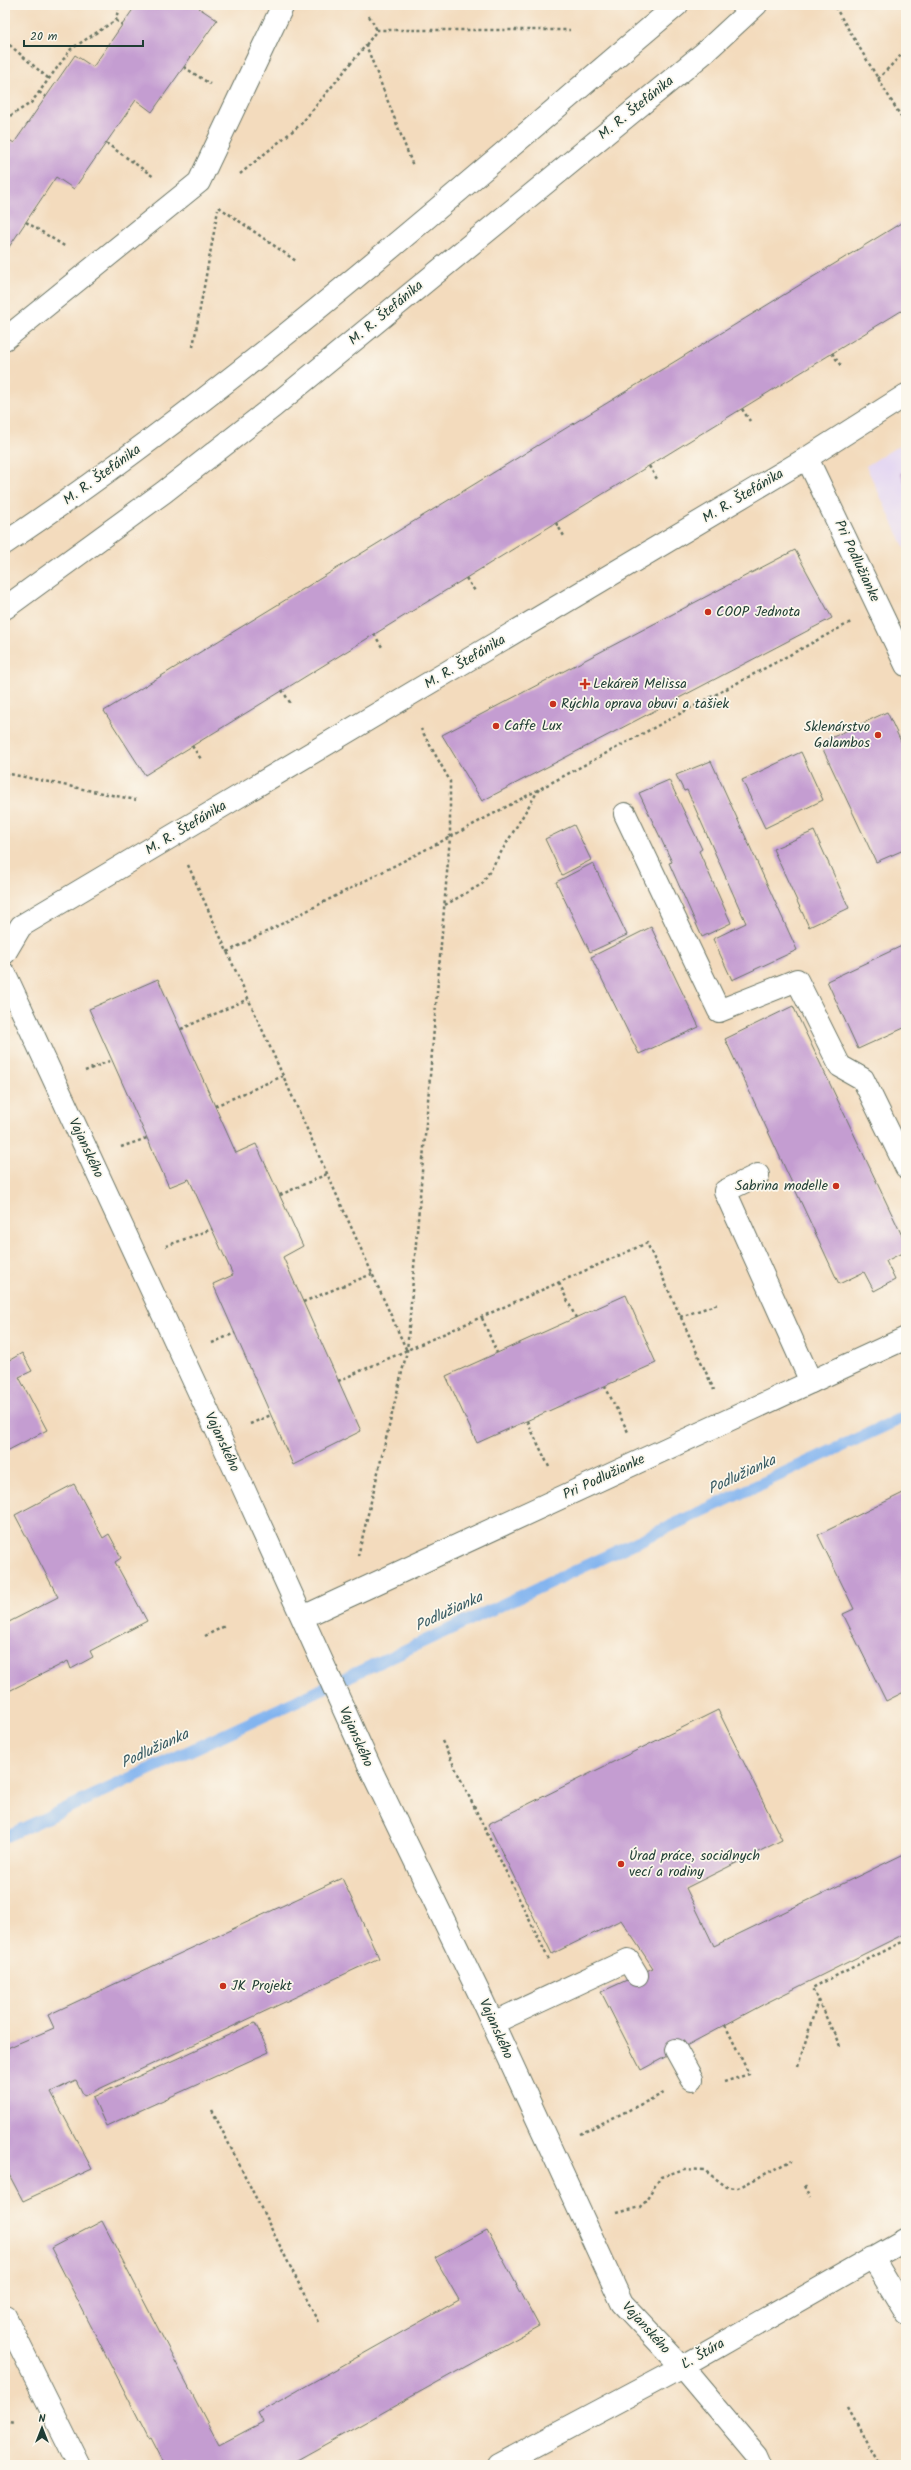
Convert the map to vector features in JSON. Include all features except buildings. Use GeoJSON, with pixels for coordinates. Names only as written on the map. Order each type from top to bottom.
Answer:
{"type":"FeatureCollection","features":[{"type":"Feature","properties":{"kind":"street"},"geometry":{"type":"LineString","coordinates":[[5,340],[199,182],[283,5]]}},
{"type":"Feature","properties":{"kind":"street","name":"M. R. Štefánika"},"geometry":{"type":"LineString","coordinates":[[5,543],[90,486],[220,388],[364,269],[677,5]]}},
{"type":"Feature","properties":{"kind":"street","name":"M. R. Štefánika"},"geometry":{"type":"LineString","coordinates":[[5,608],[164,492],[274,406],[704,53],[756,5]]}},
{"type":"Feature","properties":{"kind":"street","name":"M. R. Štefánika"},"geometry":{"type":"LineString","coordinates":[[5,953],[21,926],[807,458],[906,395]]}},
{"type":"Feature","properties":{"kind":"street","name":"Pri Podlužianke"},"geometry":{"type":"LineString","coordinates":[[807,458],[906,665]]}},
{"type":"Feature","properties":{"kind":"street"},"geometry":{"type":"LineString","coordinates":[[625,814],[719,1011],[797,980],[840,1066],[863,1079],[906,1167]]}},
{"type":"Feature","properties":{"kind":"street","name":"Vajanského"},"geometry":{"type":"LineString","coordinates":[[5,974],[303,1617],[352,1730],[493,2023],[622,2303],[682,2367],[757,2456],[761,2465]]}},
{"type":"Feature","properties":{"kind":"street"},"geometry":{"type":"LineString","coordinates":[[758,1175],[725,1190],[811,1382]]}},
{"type":"Feature","properties":{"kind":"street","name":"Pri Podlužianke"},"geometry":{"type":"LineString","coordinates":[[303,1617],[906,1338]]}},
{"type":"Feature","properties":{"kind":"street"},"geometry":{"type":"LineString","coordinates":[[493,2023],[628,1960],[637,1975]]}},
{"type":"Feature","properties":{"kind":"street"},"geometry":{"type":"LineString","coordinates":[[676,2050],[692,2079]]}},
{"type":"Feature","properties":{"kind":"street","name":"Ľ. Štúra"},"geometry":{"type":"LineString","coordinates":[[498,2465],[682,2367],[906,2239]]}},
{"type":"Feature","properties":{"kind":"street"},"geometry":{"type":"LineString","coordinates":[[872,2258],[906,2313]]}},
{"type":"Feature","properties":{"kind":"street"},"geometry":{"type":"LineString","coordinates":[[5,2316],[79,2465]]}},
{"type":"Feature","properties":{"kind":"path"},"geometry":{"type":"LineString","coordinates":[[5,119],[31,103],[71,49],[116,20],[119,5]]}},
{"type":"Feature","properties":{"kind":"path"},"geometry":{"type":"LineString","coordinates":[[835,6],[906,125]]}},
{"type":"Feature","properties":{"kind":"path"},"geometry":{"type":"LineString","coordinates":[[369,16],[377,30]]}},
{"type":"Feature","properties":{"kind":"path"},"geometry":{"type":"LineString","coordinates":[[116,20],[122,25]]}},
{"type":"Feature","properties":{"kind":"path"},"geometry":{"type":"LineString","coordinates":[[377,30],[570,30]]}},
{"type":"Feature","properties":{"kind":"path"},"geometry":{"type":"LineString","coordinates":[[237,176],[302,124],[377,30]]}},
{"type":"Feature","properties":{"kind":"path"},"geometry":{"type":"LineString","coordinates":[[5,41],[49,79]]}},
{"type":"Feature","properties":{"kind":"path"},"geometry":{"type":"LineString","coordinates":[[366,45],[413,166]]}},
{"type":"Feature","properties":{"kind":"path"},"geometry":{"type":"LineString","coordinates":[[878,79],[906,50]]}},
{"type":"Feature","properties":{"kind":"path"},"geometry":{"type":"LineString","coordinates":[[184,67],[217,88]]}},
{"type":"Feature","properties":{"kind":"path"},"geometry":{"type":"LineString","coordinates":[[39,92],[46,97]]}},
{"type":"Feature","properties":{"kind":"path"},"geometry":{"type":"LineString","coordinates":[[106,143],[160,182]]}},
{"type":"Feature","properties":{"kind":"path"},"geometry":{"type":"LineString","coordinates":[[193,347],[218,206],[296,261]]}},
{"type":"Feature","properties":{"kind":"path"},"geometry":{"type":"LineString","coordinates":[[26,222],[73,252]]}},
{"type":"Feature","properties":{"kind":"path"},"geometry":{"type":"LineString","coordinates":[[832,353],[841,366]]}},
{"type":"Feature","properties":{"kind":"path"},"geometry":{"type":"LineString","coordinates":[[742,409],[750,421]]}},
{"type":"Feature","properties":{"kind":"path"},"geometry":{"type":"LineString","coordinates":[[649,466],[657,479]]}},
{"type":"Feature","properties":{"kind":"path"},"geometry":{"type":"LineString","coordinates":[[556,523],[564,536]]}},
{"type":"Feature","properties":{"kind":"path"},"geometry":{"type":"LineString","coordinates":[[466,578],[475,591]]}},
{"type":"Feature","properties":{"kind":"path"},"geometry":{"type":"LineString","coordinates":[[227,952],[450,837],[852,621]]}},
{"type":"Feature","properties":{"kind":"path"},"geometry":{"type":"LineString","coordinates":[[374,634],[382,648]]}},
{"type":"Feature","properties":{"kind":"path"},"geometry":{"type":"LineString","coordinates":[[282,690],[291,704]]}},
{"type":"Feature","properties":{"kind":"path"},"geometry":{"type":"LineString","coordinates":[[356,1562],[407,1351],[445,905],[450,837],[450,781],[421,730]]}},
{"type":"Feature","properties":{"kind":"path"},"geometry":{"type":"LineString","coordinates":[[192,746],[201,759]]}},
{"type":"Feature","properties":{"kind":"path"},"geometry":{"type":"LineString","coordinates":[[5,773],[136,800]]}},
{"type":"Feature","properties":{"kind":"path"},"geometry":{"type":"LineString","coordinates":[[445,905],[482,884],[540,789]]}},
{"type":"Feature","properties":{"kind":"path"},"geometry":{"type":"LineString","coordinates":[[185,859],[407,1351]]}},
{"type":"Feature","properties":{"kind":"path"},"geometry":{"type":"LineString","coordinates":[[181,1029],[248,999]]}},
{"type":"Feature","properties":{"kind":"path"},"geometry":{"type":"LineString","coordinates":[[80,1073],[112,1060]]}},
{"type":"Feature","properties":{"kind":"path"},"geometry":{"type":"LineString","coordinates":[[215,1106],[283,1076]]}},
{"type":"Feature","properties":{"kind":"path"},"geometry":{"type":"LineString","coordinates":[[115,1149],[147,1138]]}},
{"type":"Feature","properties":{"kind":"path"},"geometry":{"type":"LineString","coordinates":[[280,1195],[327,1174]]}},
{"type":"Feature","properties":{"kind":"path"},"geometry":{"type":"LineString","coordinates":[[160,1248],[212,1229]]}},
{"type":"Feature","properties":{"kind":"path"},"geometry":{"type":"LineString","coordinates":[[338,1381],[647,1243],[717,1396]]}},
{"type":"Feature","properties":{"kind":"path"},"geometry":{"type":"LineString","coordinates":[[303,1302],[372,1274]]}},
{"type":"Feature","properties":{"kind":"path"},"geometry":{"type":"LineString","coordinates":[[559,1283],[576,1318]]}},
{"type":"Feature","properties":{"kind":"path"},"geometry":{"type":"LineString","coordinates":[[680,1317],[718,1304]]}},
{"type":"Feature","properties":{"kind":"path"},"geometry":{"type":"LineString","coordinates":[[482,1318],[497,1353]]}},
{"type":"Feature","properties":{"kind":"path"},"geometry":{"type":"LineString","coordinates":[[210,1344],[235,1333]]}},
{"type":"Feature","properties":{"kind":"path"},"geometry":{"type":"LineString","coordinates":[[605,1386],[631,1437]]}},
{"type":"Feature","properties":{"kind":"path"},"geometry":{"type":"LineString","coordinates":[[247,1426],[271,1415]]}},
{"type":"Feature","properties":{"kind":"path"},"geometry":{"type":"LineString","coordinates":[[527,1421],[552,1474]]}},
{"type":"Feature","properties":{"kind":"path"},"geometry":{"type":"LineString","coordinates":[[205,1636],[225,1626]]}},
{"type":"Feature","properties":{"kind":"path"},"geometry":{"type":"LineString","coordinates":[[442,1741],[548,1958]]}},
{"type":"Feature","properties":{"kind":"path"},"geometry":{"type":"LineString","coordinates":[[840,2046],[812,1988],[906,1940]]}},
{"type":"Feature","properties":{"kind":"path"},"geometry":{"type":"LineString","coordinates":[[798,2066],[818,2000]]}},
{"type":"Feature","properties":{"kind":"path"},"geometry":{"type":"LineString","coordinates":[[576,2136],[692,2079],[703,2088],[749,2074],[724,2025]]}},
{"type":"Feature","properties":{"kind":"path"},"geometry":{"type":"LineString","coordinates":[[212,2110],[319,2324]]}},
{"type":"Feature","properties":{"kind":"path"},"geometry":{"type":"LineString","coordinates":[[618,2213],[640,2207],[661,2177],[684,2170],[704,2170],[727,2187],[738,2188],[792,2160]]}},
{"type":"Feature","properties":{"kind":"path"},"geometry":{"type":"LineString","coordinates":[[805,2186],[811,2197]]}},
{"type":"Feature","properties":{"kind":"path"},"geometry":{"type":"LineString","coordinates":[[848,2408],[879,2465]]}},
{"type":"Feature","properties":{"kind":"path"},"geometry":{"type":"LineString","coordinates":[[5,2421],[14,2424]]}},
{"type":"Feature","properties":{"kind":"shaded area"},"geometry":{"type":"Polygon","coordinates":[[[906,441],[906,551],[866,466],[906,441]]]}},
{"type":"Feature","properties":{"kind":"waterway","name":"Podlužianka"},"geometry":{"type":"LineString","coordinates":[[5,1837],[906,1416]]}},
{"type":"Feature","properties":{"kind":"place","name":"COOP Jednota"},"geometry":{"type":"Point","coordinates":[708,612]}},
{"type":"Feature","properties":{"kind":"place","name":"Lekáreň Melissa"},"geometry":{"type":"Point","coordinates":[585,684]}},
{"type":"Feature","properties":{"kind":"place","name":"Rýchla oprava obuvi a tašiek"},"geometry":{"type":"Point","coordinates":[553,704]}},
{"type":"Feature","properties":{"kind":"place","name":"Caffe Lux"},"geometry":{"type":"Point","coordinates":[496,726]}},
{"type":"Feature","properties":{"kind":"place","name":"Sklenárstvo Galambos"},"geometry":{"type":"Point","coordinates":[878,735]}},
{"type":"Feature","properties":{"kind":"place","name":"Sabrina modelle"},"geometry":{"type":"Point","coordinates":[836,1186]}},
{"type":"Feature","properties":{"kind":"place","name":"Úrad práce, sociálnych vecí a rodiny"},"geometry":{"type":"Point","coordinates":[621,1864]}},
{"type":"Feature","properties":{"kind":"place","name":"JK Projekt"},"geometry":{"type":"Point","coordinates":[223,1986]}}]}
